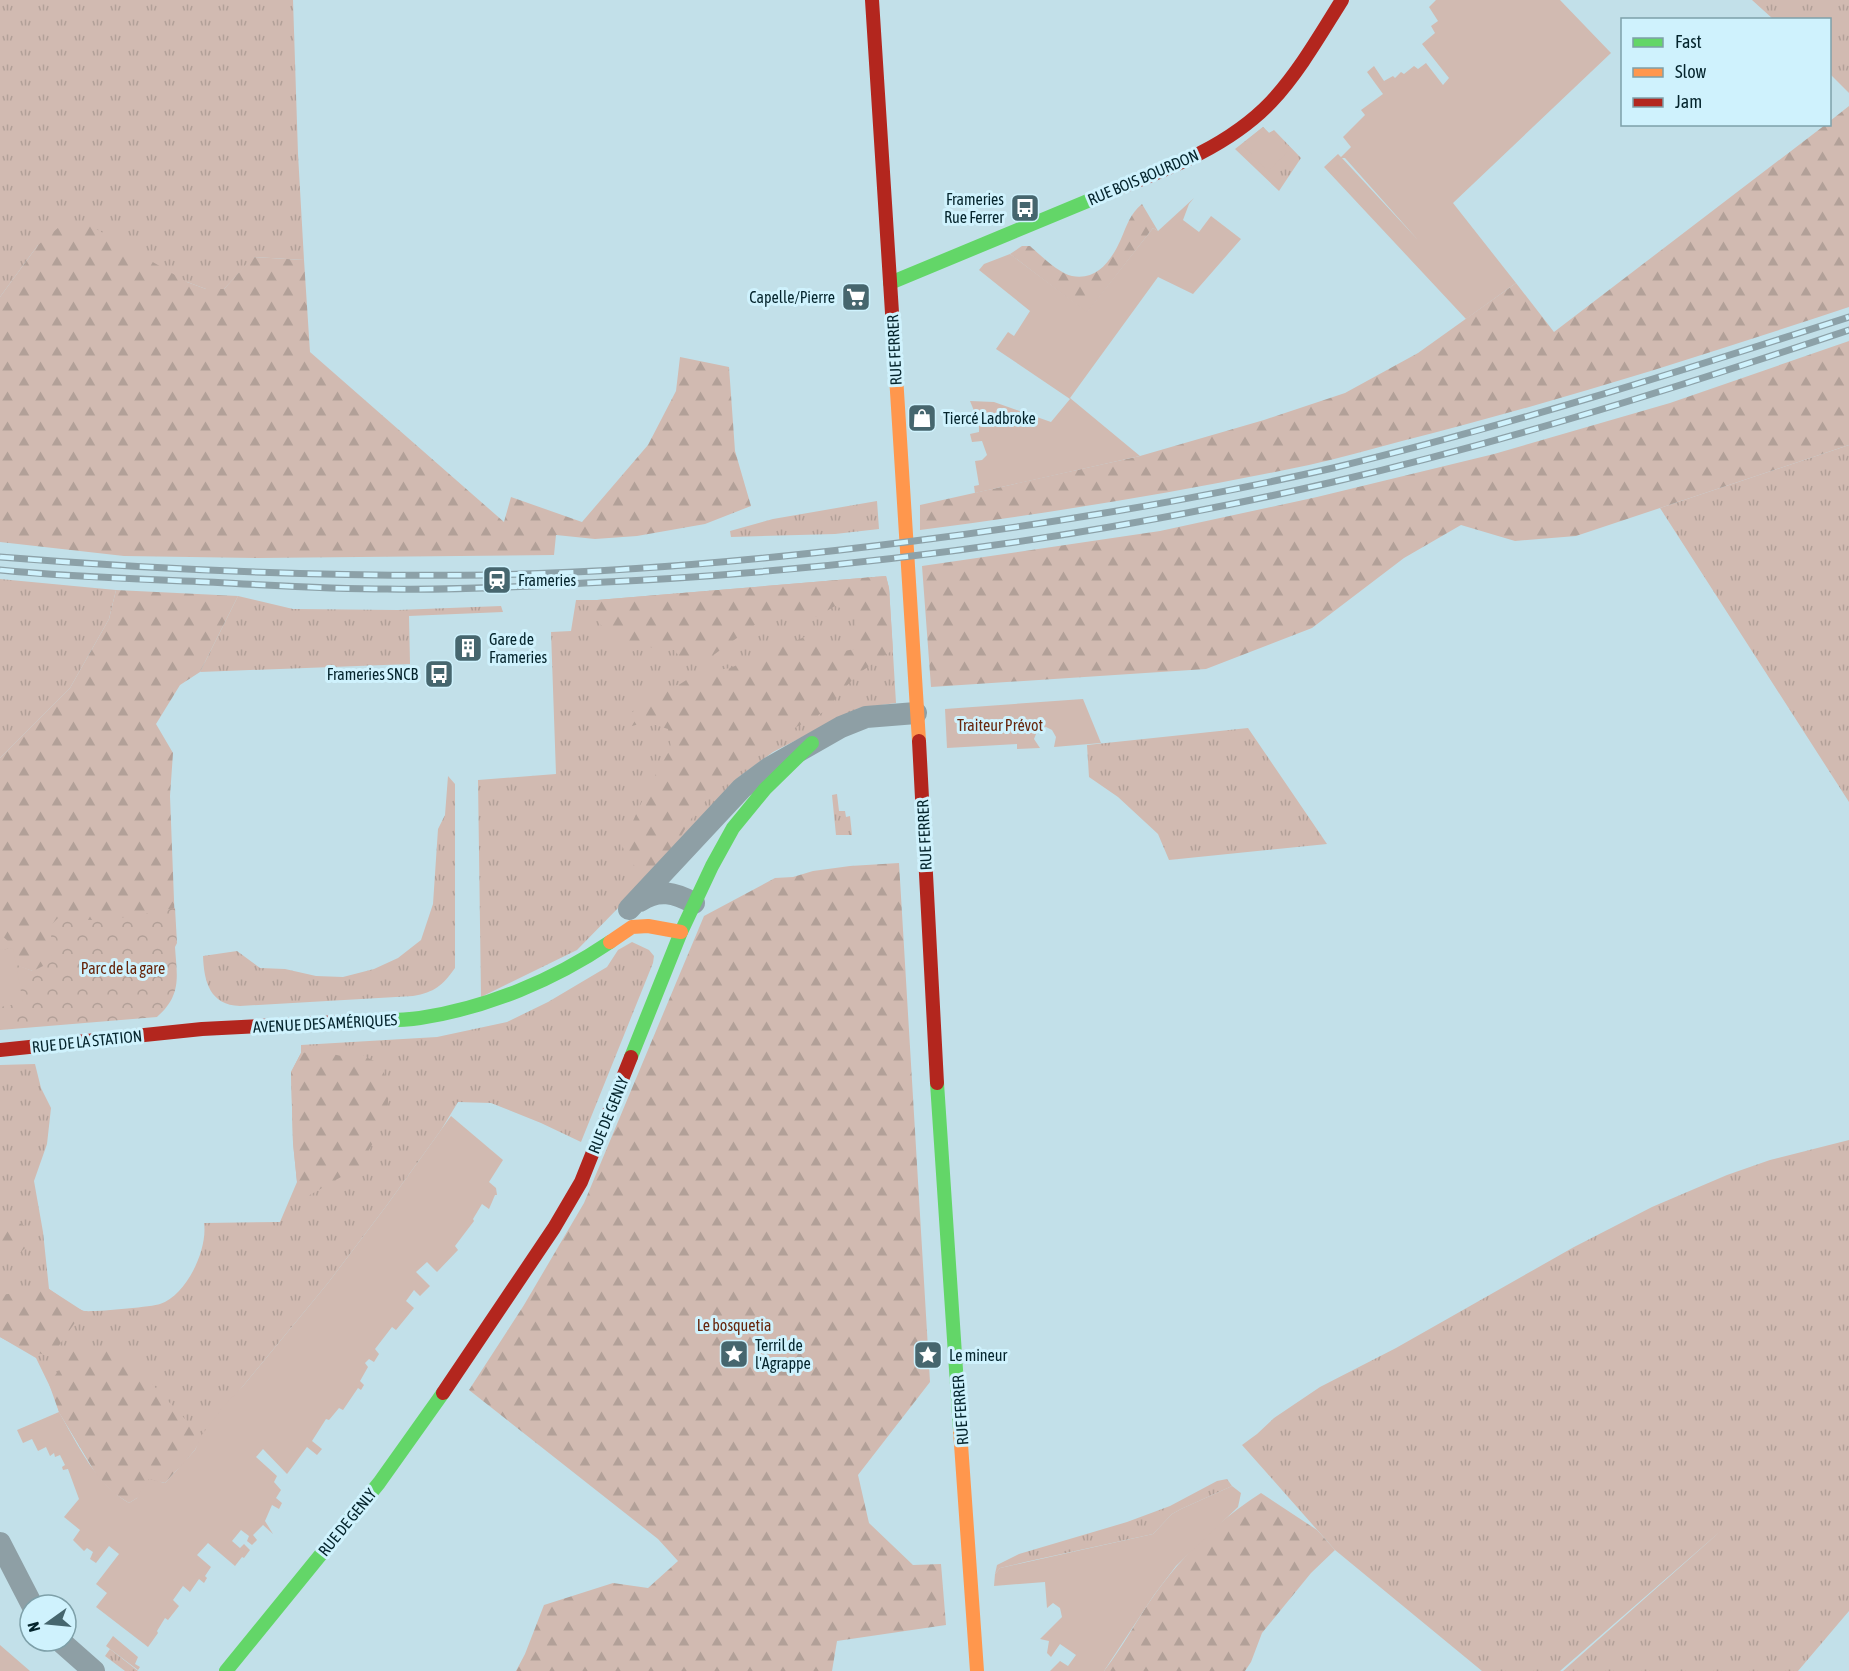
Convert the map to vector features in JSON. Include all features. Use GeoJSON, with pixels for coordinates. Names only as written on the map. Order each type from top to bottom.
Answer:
{"type":"FeatureCollection","features":[{"type":"Feature","properties":{"kind":"street","name":"RUE FERRER"},"geometry":{"type":"LineString","coordinates":[[872,0],[910,604],[941,1158],[976,1671]]}},
{"type":"Feature","properties":{"kind":"street","name":"RUE BOIS BOURDON"},"geometry":{"type":"LineString","coordinates":[[890,283],[973,246],[1174,165],[1225,139],[1243,127],[1271,102],[1304,58],[1342,0]]}},
{"type":"Feature","properties":{"kind":"street"},"geometry":{"type":"LineString","coordinates":[[575,961],[629,909],[742,788],[769,768],[841,727],[866,717],[916,714]]}},
{"type":"Feature","properties":{"kind":"street","name":"RUE DE GENLY"},"geometry":{"type":"LineString","coordinates":[[226,1671],[379,1483],[454,1377],[554,1228],[580,1182],[594,1151],[681,932],[733,828],[765,789],[812,743]]}},
{"type":"Feature","properties":{"kind":"street"},"geometry":{"type":"LineString","coordinates":[[629,909],[650,894],[666,892],[679,895],[694,903]]}},
{"type":"Feature","properties":{"kind":"street"},"geometry":{"type":"LineString","coordinates":[[575,961],[600,949],[632,927],[648,926],[681,932]]}},
{"type":"Feature","properties":{"kind":"street","name":"AVENUE DES AMÉRIQUES"},"geometry":{"type":"LineString","coordinates":[[174,1032],[419,1018],[475,1007],[533,985],[575,961]]}},
{"type":"Feature","properties":{"kind":"street","name":"RUE DE LA STATION"},"geometry":{"type":"LineString","coordinates":[[0,1050],[174,1032]]}},
{"type":"Feature","properties":{"kind":"street"},"geometry":{"type":"LineString","coordinates":[[0,1543],[27,1593]]}},
{"type":"Feature","properties":{"kind":"street"},"geometry":{"type":"LineString","coordinates":[[74,1653],[94,1671]]}},
{"type":"Feature","properties":{"kind":"green space"},"geometry":{"type":"Polygon","coordinates":[[[0,0],[293,0],[304,260],[254,257],[224,289],[206,289],[187,282],[38,245],[0,297],[0,0]]]}},
{"type":"Feature","properties":{"kind":"green space"},"geometry":{"type":"Polygon","coordinates":[[[1436,0],[1560,0],[1611,53],[1453,203],[1516,283],[1466,319],[1324,167],[1338,154],[1341,157],[1351,147],[1343,137],[1365,115],[1361,110],[1383,94],[1367,72],[1374,66],[1384,81],[1393,76],[1395,78],[1401,72],[1404,74],[1414,66],[1418,69],[1426,63],[1443,85],[1449,78],[1422,44],[1435,33],[1431,26],[1438,21],[1429,7],[1436,0]],[[1342,158],[1418,240],[1345,158],[1342,158]]]}},
{"type":"Feature","properties":{"kind":"green space"},"geometry":{"type":"Polygon","coordinates":[[[1752,0],[1849,0],[1849,93],[1831,75],[1831,18],[1772,18],[1752,0]]]}},
{"type":"Feature","properties":{"kind":"green space"},"geometry":{"type":"Polygon","coordinates":[[[1849,106],[1849,307],[1571,395],[1321,462],[1115,501],[920,530],[920,505],[1140,456],[1264,420],[1345,393],[1418,353],[1516,283],[1554,332],[1824,126],[1831,126],[1831,120],[1849,106]]]}},
{"type":"Feature","properties":{"kind":"green space"},"geometry":{"type":"Polygon","coordinates":[[[1263,127],[1269,133],[1274,130],[1301,158],[1279,191],[1235,149],[1263,127]]]}},
{"type":"Feature","properties":{"kind":"green space"},"geometry":{"type":"Polygon","coordinates":[[[1263,127],[1269,133],[1273,131],[1290,149],[1268,172],[1242,144],[1263,127]]]}},
{"type":"Feature","properties":{"kind":"green space"},"geometry":{"type":"Polygon","coordinates":[[[1194,198],[1183,220],[1199,232],[1211,216],[1241,239],[1193,294],[1158,277],[1070,398],[1140,456],[975,493],[974,486],[979,485],[975,461],[982,460],[987,455],[982,441],[972,442],[970,434],[979,432],[979,423],[970,401],[994,402],[1051,422],[1070,399],[996,349],[1008,332],[1014,336],[1030,311],[979,270],[984,264],[1010,254],[1087,312],[1153,228],[1158,231],[1194,198]]]}},
{"type":"Feature","properties":{"kind":"green space"},"geometry":{"type":"Polygon","coordinates":[[[1142,204],[1158,231],[1153,228],[1087,313],[1010,254],[1022,246],[1030,246],[1050,264],[1067,275],[1081,277],[1097,272],[1108,261],[1127,224],[1142,204]]]}},
{"type":"Feature","properties":{"kind":"green space"},"geometry":{"type":"Polygon","coordinates":[[[91,226],[187,282],[206,289],[224,289],[253,257],[304,260],[310,352],[504,522],[511,497],[582,522],[648,445],[676,391],[680,357],[729,367],[735,451],[751,506],[705,524],[637,536],[595,539],[556,535],[554,555],[258,558],[124,556],[0,542],[0,297],[38,245],[59,227],[91,226]]]}},
{"type":"Feature","properties":{"kind":"green space"},"geometry":{"type":"Polygon","coordinates":[[[1849,341],[1849,445],[1576,536],[1515,541],[1461,525],[1404,558],[1312,628],[1206,669],[931,687],[922,566],[1160,531],[1317,497],[1494,454],[1670,403],[1849,341]]]}},
{"type":"Feature","properties":{"kind":"green space"},"geometry":{"type":"Polygon","coordinates":[[[1849,445],[1849,802],[1660,508],[1849,445]]]}},
{"type":"Feature","properties":{"kind":"green space"},"geometry":{"type":"Polygon","coordinates":[[[877,501],[879,529],[835,534],[731,537],[730,531],[773,519],[877,501]]]}},
{"type":"Feature","properties":{"kind":"green space"},"geometry":{"type":"Polygon","coordinates":[[[886,576],[889,588],[896,703],[859,708],[773,752],[740,776],[577,950],[481,997],[478,780],[556,774],[551,632],[571,631],[576,600],[886,576]]]}},
{"type":"Feature","properties":{"kind":"green space"},"geometry":{"type":"Polygon","coordinates":[[[886,576],[889,588],[893,650],[859,673],[827,710],[750,753],[717,787],[691,819],[674,848],[647,877],[628,860],[622,845],[649,786],[671,748],[668,729],[646,722],[632,726],[625,719],[651,695],[680,684],[696,674],[730,668],[807,636],[840,652],[859,648],[854,613],[835,606],[817,617],[788,613],[767,616],[708,659],[686,664],[674,650],[658,650],[650,647],[626,653],[592,615],[597,600],[886,576]]]}},
{"type":"Feature","properties":{"kind":"green space"},"geometry":{"type":"Polygon","coordinates":[[[0,579],[116,590],[109,619],[70,688],[0,758],[0,579]]]}},
{"type":"Feature","properties":{"kind":"green space"},"geometry":{"type":"Polygon","coordinates":[[[116,590],[238,596],[200,672],[180,685],[156,724],[173,753],[170,796],[175,926],[74,985],[0,960],[0,758],[70,688],[109,619],[116,590]]]}},
{"type":"Feature","properties":{"kind":"green space"},"geometry":{"type":"Polygon","coordinates":[[[238,596],[293,609],[398,610],[501,606],[503,612],[409,616],[410,664],[200,672],[238,596]]]}},
{"type":"Feature","properties":{"kind":"green space","name":"Traiteur Prévot"},"geometry":{"type":"Polygon","coordinates":[[[1083,699],[1101,743],[1054,747],[1056,737],[1052,730],[1046,727],[1038,729],[1034,739],[1040,748],[1017,749],[1017,744],[947,748],[945,709],[1083,699]]]}},
{"type":"Feature","properties":{"kind":"green space"},"geometry":{"type":"Polygon","coordinates":[[[1248,728],[1327,844],[1169,860],[1158,834],[1118,797],[1089,777],[1087,745],[1248,728]]]}},
{"type":"Feature","properties":{"kind":"green space"},"geometry":{"type":"Polygon","coordinates":[[[448,776],[455,784],[455,968],[442,984],[433,990],[413,996],[240,1006],[230,1005],[215,997],[207,983],[203,956],[237,951],[260,968],[285,969],[316,976],[343,977],[374,969],[398,958],[421,940],[433,904],[438,829],[445,815],[448,776]]]}},
{"type":"Feature","properties":{"kind":"green space"},"geometry":{"type":"Polygon","coordinates":[[[837,794],[839,811],[845,811],[846,817],[850,816],[852,835],[836,835],[832,795],[837,794]]]}},
{"type":"Feature","properties":{"kind":"green space","name":"Le bosquetia"},"geometry":{"type":"Polygon","coordinates":[[[899,863],[930,1382],[858,1475],[869,1523],[913,1565],[941,1564],[946,1625],[837,1641],[832,1671],[516,1671],[544,1605],[613,1583],[648,1588],[678,1561],[658,1539],[469,1390],[524,1305],[584,1203],[704,916],[775,878],[793,877],[813,871],[850,866],[899,863]]]}},
{"type":"Feature","properties":{"kind":"green space","name":"Parc de la gare"},"geometry":{"type":"Polygon","coordinates":[[[175,908],[176,985],[171,1001],[157,1017],[0,1030],[0,935],[10,944],[17,965],[33,971],[51,962],[50,926],[61,915],[103,920],[175,908]]]}},
{"type":"Feature","properties":{"kind":"green space"},"geometry":{"type":"Polygon","coordinates":[[[632,942],[649,950],[654,956],[653,963],[581,1142],[491,1103],[458,1102],[441,1130],[328,1283],[234,1397],[182,1466],[137,1498],[115,1494],[98,1477],[59,1412],[54,1395],[36,1358],[0,1337],[0,1065],[35,1064],[41,1088],[51,1108],[47,1144],[34,1181],[43,1232],[49,1289],[85,1311],[155,1305],[170,1299],[179,1291],[194,1270],[203,1245],[204,1223],[280,1222],[297,1182],[293,1143],[291,1072],[301,1053],[301,1045],[437,1037],[507,1022],[548,1002],[607,967],[618,950],[632,942]]]}},
{"type":"Feature","properties":{"kind":"green space"},"geometry":{"type":"Polygon","coordinates":[[[13,948],[23,1003],[0,1007],[0,950],[13,948]]]}},
{"type":"Feature","properties":{"kind":"green space"},"geometry":{"type":"Polygon","coordinates":[[[320,1051],[341,1056],[364,1056],[380,1064],[389,1085],[387,1118],[360,1166],[308,1196],[297,1182],[293,1143],[291,1072],[301,1053],[320,1051]]]}},
{"type":"Feature","properties":{"kind":"green space"},"geometry":{"type":"Polygon","coordinates":[[[451,1116],[503,1160],[489,1182],[496,1188],[497,1195],[489,1209],[482,1204],[474,1221],[455,1246],[458,1250],[437,1272],[427,1262],[416,1272],[430,1286],[420,1296],[414,1290],[406,1301],[414,1308],[396,1330],[392,1327],[375,1349],[379,1354],[374,1362],[369,1359],[365,1363],[368,1367],[360,1381],[364,1385],[361,1390],[358,1388],[343,1410],[339,1408],[329,1420],[326,1419],[312,1441],[322,1449],[317,1455],[307,1447],[287,1474],[263,1449],[256,1457],[277,1476],[274,1482],[281,1490],[276,1498],[282,1503],[279,1509],[272,1505],[265,1521],[273,1534],[263,1525],[253,1535],[257,1540],[252,1545],[247,1541],[249,1536],[241,1530],[232,1541],[240,1548],[244,1544],[250,1550],[235,1566],[208,1543],[197,1555],[211,1567],[205,1576],[207,1578],[204,1583],[199,1579],[190,1592],[183,1586],[173,1600],[179,1606],[168,1620],[165,1618],[148,1647],[96,1607],[107,1593],[96,1584],[119,1554],[109,1546],[96,1563],[90,1559],[93,1552],[87,1548],[84,1551],[73,1540],[80,1530],[64,1517],[79,1499],[68,1469],[63,1470],[62,1467],[65,1465],[60,1455],[55,1457],[54,1453],[50,1456],[46,1447],[38,1451],[32,1439],[23,1443],[17,1430],[59,1412],[88,1462],[117,1495],[129,1503],[137,1498],[149,1479],[165,1483],[195,1450],[201,1436],[223,1407],[328,1283],[451,1116]]]}},
{"type":"Feature","properties":{"kind":"green space"},"geometry":{"type":"Polygon","coordinates":[[[1849,1140],[1849,1611],[1798,1671],[1563,1671],[1723,1529],[1560,1671],[1482,1671],[1335,1550],[1242,1445],[1274,1418],[1320,1387],[1396,1348],[1574,1247],[1652,1207],[1727,1175],[1770,1160],[1849,1140]]]}},
{"type":"Feature","properties":{"kind":"green space"},"geometry":{"type":"Polygon","coordinates":[[[0,1213],[25,1226],[33,1240],[21,1252],[0,1250],[0,1213]]]}},
{"type":"Feature","properties":{"kind":"green space"},"geometry":{"type":"Polygon","coordinates":[[[49,1289],[83,1311],[51,1357],[19,1347],[0,1337],[0,1295],[49,1289]]]}},
{"type":"Feature","properties":{"kind":"green space"},"geometry":{"type":"Polygon","coordinates":[[[76,1346],[120,1350],[201,1436],[195,1450],[165,1483],[149,1479],[137,1498],[129,1503],[115,1494],[98,1477],[59,1412],[49,1384],[76,1346]]]}},
{"type":"Feature","properties":{"kind":"green space"},"geometry":{"type":"Polygon","coordinates":[[[1227,1479],[1232,1486],[1172,1514],[1153,1534],[1000,1568],[995,1574],[997,1565],[1019,1554],[1127,1522],[1170,1506],[1217,1481],[1227,1479]]]}},
{"type":"Feature","properties":{"kind":"green space"},"geometry":{"type":"Polygon","coordinates":[[[1232,1486],[1241,1493],[1238,1507],[1176,1566],[1104,1671],[1050,1671],[1060,1661],[1068,1666],[1076,1655],[1060,1644],[1051,1657],[1047,1653],[1049,1641],[1040,1639],[1062,1617],[1060,1608],[1053,1603],[1047,1608],[1045,1582],[994,1586],[995,1574],[1000,1568],[1153,1534],[1172,1514],[1232,1486]]]}},
{"type":"Feature","properties":{"kind":"green space"},"geometry":{"type":"Polygon","coordinates":[[[1261,1493],[1317,1530],[1335,1550],[1311,1573],[1262,1633],[1251,1662],[1245,1671],[1104,1671],[1155,1594],[1178,1565],[1217,1526],[1261,1493]]]}},
{"type":"Feature","properties":{"kind":"green space"},"geometry":{"type":"Polygon","coordinates":[[[113,1636],[138,1657],[135,1664],[140,1667],[138,1670],[106,1646],[113,1636]]]}},
{"type":"Feature","properties":{"kind":"green space"},"geometry":{"type":"Polygon","coordinates":[[[0,1645],[30,1671],[0,1671],[0,1645]]]}},
{"type":"Feature","properties":{"kind":"green space"},"geometry":{"type":"Polygon","coordinates":[[[110,1649],[138,1671],[125,1671],[105,1656],[110,1649]]]}},
{"type":"Feature","properties":{"kind":"railway"},"geometry":{"type":"LineString","coordinates":[[0,557],[245,572],[491,575],[703,564],[914,541],[1124,510],[1333,468],[1528,416],[1849,317]]}},
{"type":"Feature","properties":{"kind":"railway"},"geometry":{"type":"LineString","coordinates":[[0,570],[320,588],[461,589],[773,571],[961,550],[1148,520],[1241,502],[1398,466],[1593,412],[1849,330]]}},
{"type":"Feature","properties":{"kind":"traffic: fast"},"geometry":{"type":"LineString","coordinates":[[890,283],[1119,188]]}},
{"type":"Feature","properties":{"kind":"traffic: fast"},"geometry":{"type":"LineString","coordinates":[[631,1057],[681,932],[733,828],[765,789],[812,743]]}},
{"type":"Feature","properties":{"kind":"traffic: fast"},"geometry":{"type":"LineString","coordinates":[[361,1021],[420,1018],[495,1000],[566,969],[610,942]]}},
{"type":"Feature","properties":{"kind":"traffic: fast"},"geometry":{"type":"LineString","coordinates":[[937,1083],[960,1430]]}},
{"type":"Feature","properties":{"kind":"traffic: fast"},"geometry":{"type":"LineString","coordinates":[[226,1671],[379,1483],[443,1393]]}},
{"type":"Feature","properties":{"kind":"traffic: slow"},"geometry":{"type":"LineString","coordinates":[[894,344],[919,741]]}},
{"type":"Feature","properties":{"kind":"traffic: slow"},"geometry":{"type":"LineString","coordinates":[[610,942],[632,927],[648,926],[681,932]]}},
{"type":"Feature","properties":{"kind":"traffic: slow"},"geometry":{"type":"LineString","coordinates":[[960,1430],[977,1671]]}},
{"type":"Feature","properties":{"kind":"traffic: jam"},"geometry":{"type":"LineString","coordinates":[[872,0],[894,344]]}},
{"type":"Feature","properties":{"kind":"traffic: jam"},"geometry":{"type":"LineString","coordinates":[[1119,188],[1200,153],[1238,131],[1255,117],[1291,78],[1342,0]]}},
{"type":"Feature","properties":{"kind":"traffic: jam"},"geometry":{"type":"LineString","coordinates":[[919,741],[937,1083]]}},
{"type":"Feature","properties":{"kind":"traffic: jam"},"geometry":{"type":"LineString","coordinates":[[0,1050],[202,1029],[361,1021]]}},
{"type":"Feature","properties":{"kind":"traffic: jam"},"geometry":{"type":"LineString","coordinates":[[443,1393],[554,1228],[581,1182],[631,1057]]}},
{"type":"Feature","properties":{"kind":"place","name":"Frameries Rue Ferrer"},"geometry":{"type":"Point","coordinates":[1025,208]}},
{"type":"Feature","properties":{"kind":"place","name":"Capelle/Pierre"},"geometry":{"type":"Point","coordinates":[856,297]}},
{"type":"Feature","properties":{"kind":"place","name":"Tiercé Ladbroke"},"geometry":{"type":"Point","coordinates":[922,418]}},
{"type":"Feature","properties":{"kind":"place","name":"Frameries"},"geometry":{"type":"Point","coordinates":[497,580]}},
{"type":"Feature","properties":{"kind":"place","name":"Gare de Frameries"},"geometry":{"type":"Point","coordinates":[468,648]}},
{"type":"Feature","properties":{"kind":"place","name":"Frameries SNCB"},"geometry":{"type":"Point","coordinates":[439,674]}},
{"type":"Feature","properties":{"kind":"place","name":"Terril de l'Agrappe"},"geometry":{"type":"Point","coordinates":[734,1354]}},
{"type":"Feature","properties":{"kind":"place","name":"Le mineur"},"geometry":{"type":"Point","coordinates":[928,1355]}}]}
